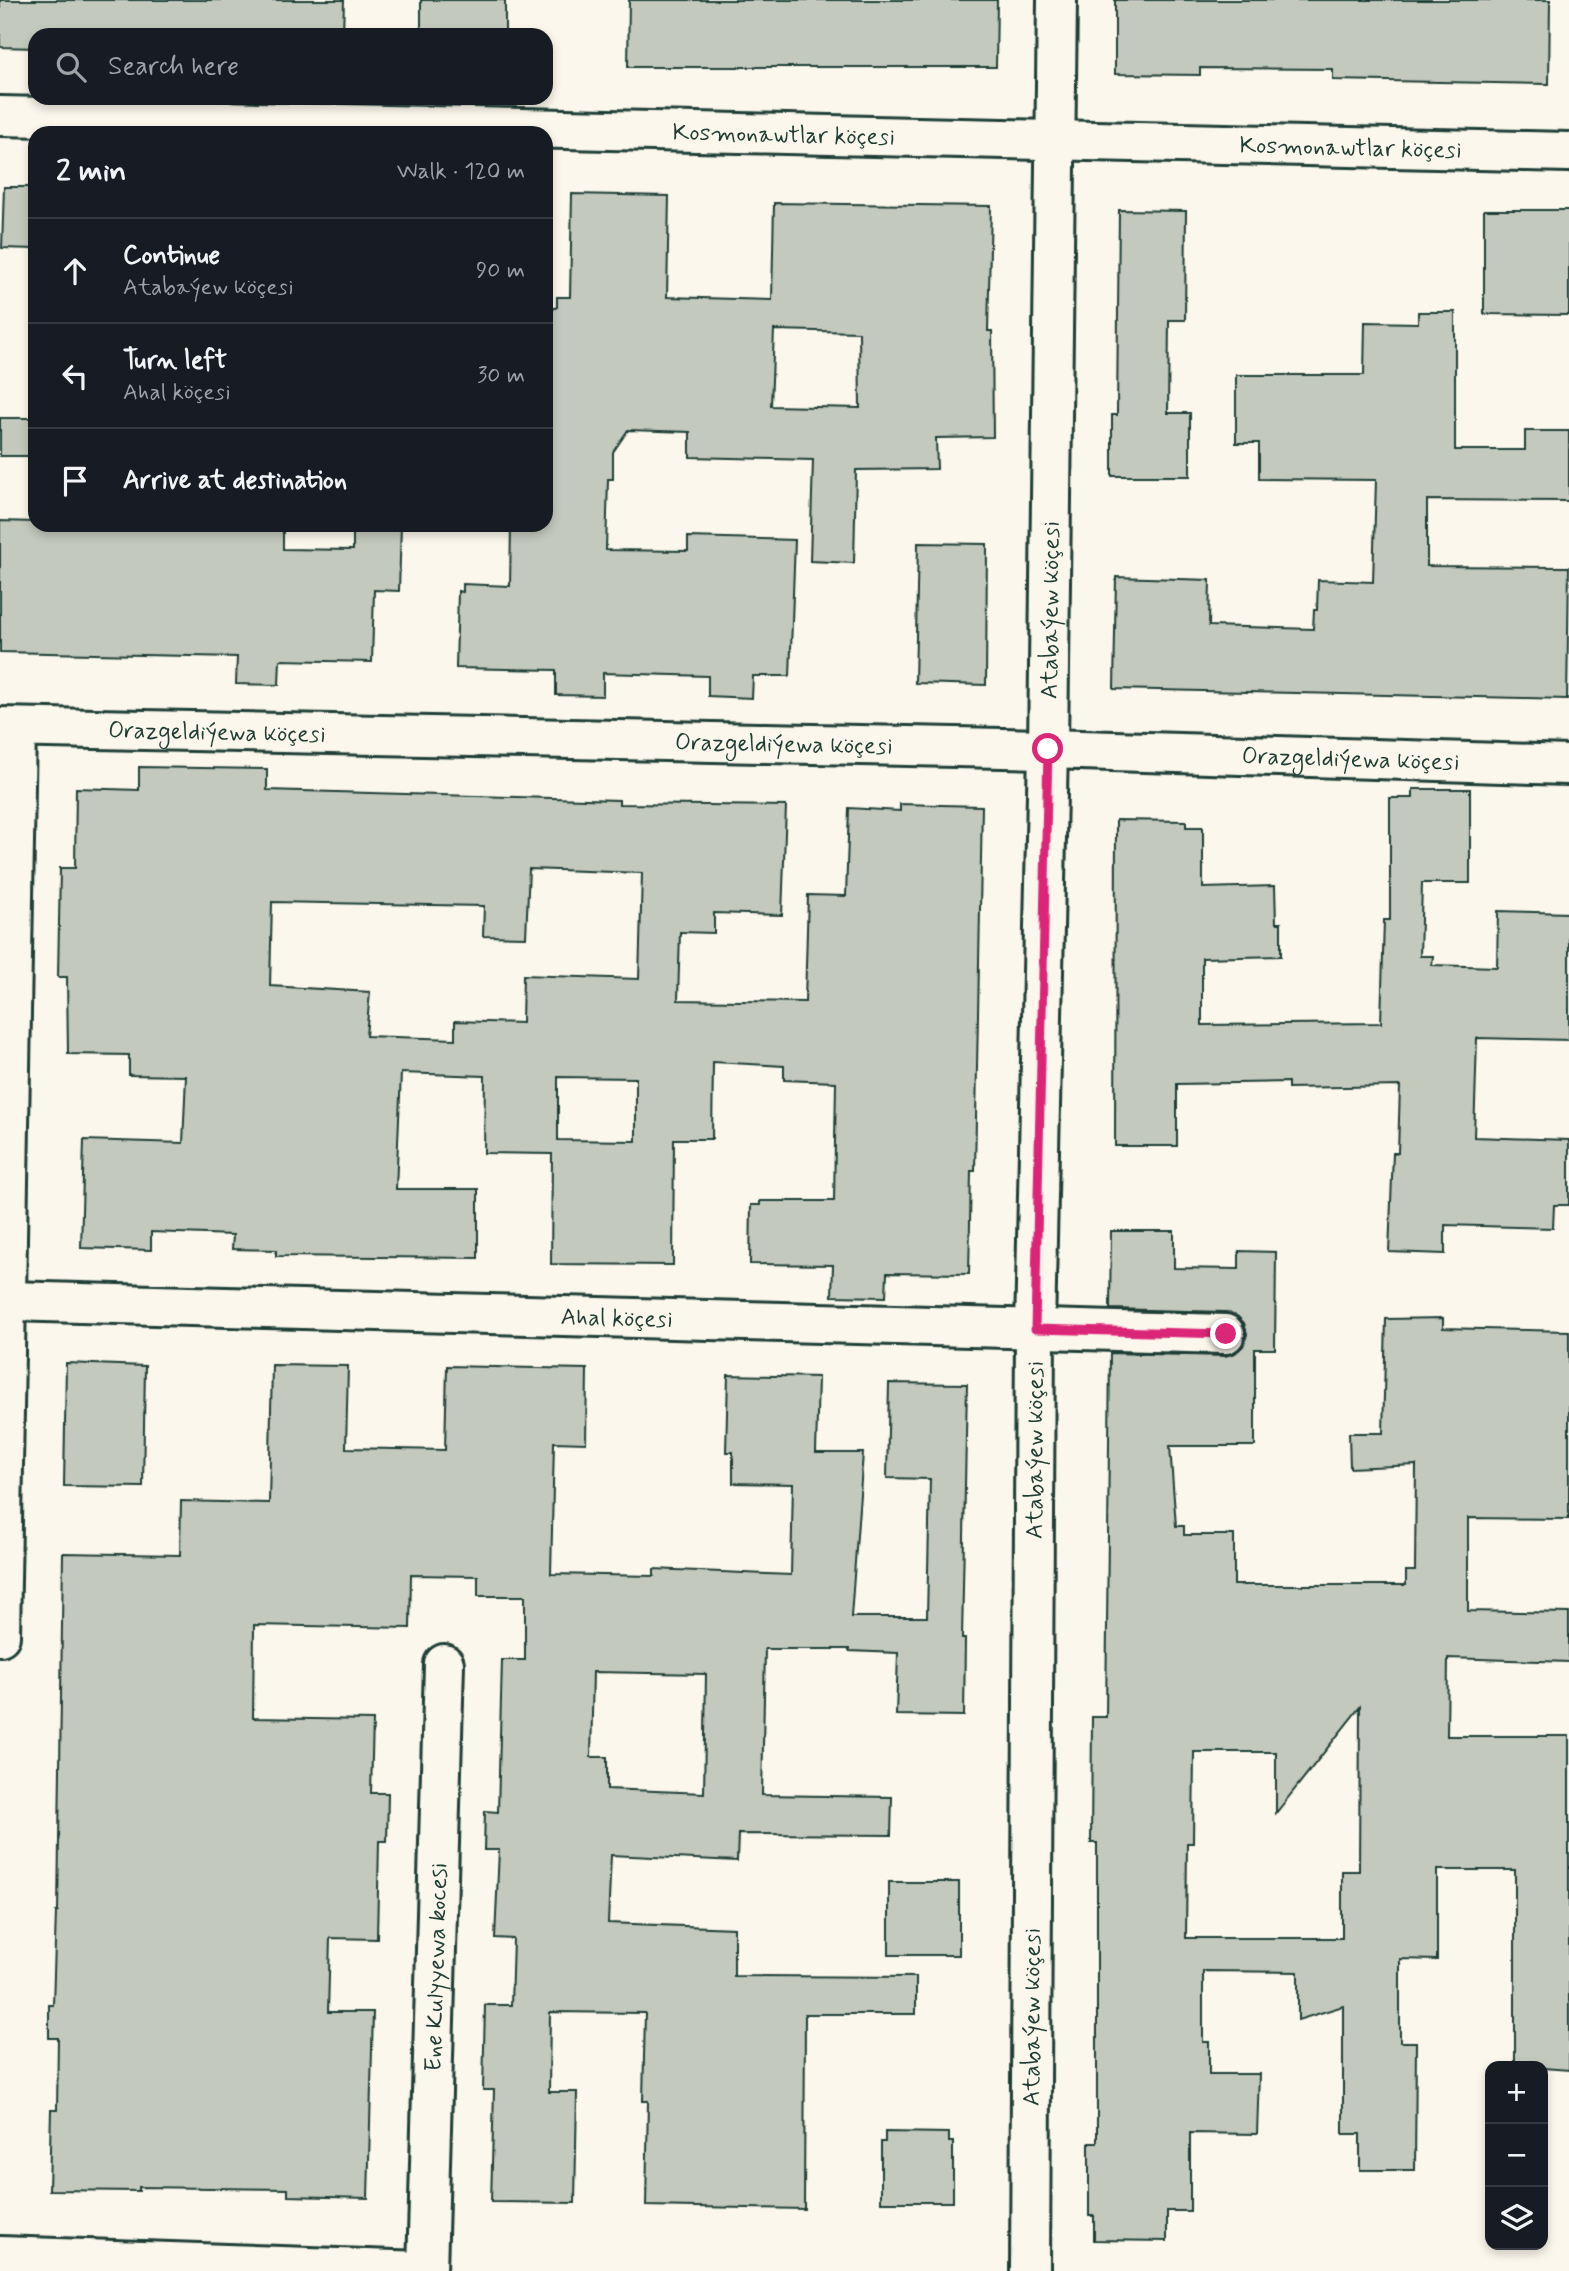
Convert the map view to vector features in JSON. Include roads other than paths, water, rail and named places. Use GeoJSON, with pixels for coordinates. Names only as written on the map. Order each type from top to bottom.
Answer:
{"type":"FeatureCollection","features":[{"type":"Feature","properties":{"kind":"street","name":"Atabaýew köçesi"},"geometry":{"type":"LineString","coordinates":[[1030,2271],[1035,1329],[1048,749],[1057,0]]}},
{"type":"Feature","properties":{"kind":"street","name":"Kosmonawtlar köçesi"},"geometry":{"type":"LineString","coordinates":[[0,116],[459,126]]}},
{"type":"Feature","properties":{"kind":"street","name":"Kosmonawtlar köçesi"},"geometry":{"type":"LineString","coordinates":[[553,128],[1569,152]]}},
{"type":"Feature","properties":{"kind":"street","name":"Orazgeldiýewa köçesi"},"geometry":{"type":"LineString","coordinates":[[8,727],[1048,749],[1569,765]]}},
{"type":"Feature","properties":{"kind":"street"},"geometry":{"type":"LineString","coordinates":[[0,1636],[8,1301],[8,727]]}},
{"type":"Feature","properties":{"kind":"street","name":"Ahal köçesi"},"geometry":{"type":"LineString","coordinates":[[8,1301],[1226,1334]]}},
{"type":"Feature","properties":{"kind":"street","name":"Ene Kulyyewa kocesi"},"geometry":{"type":"LineString","coordinates":[[425,2271],[444,1664]]}},
{"type":"Feature","properties":{"kind":"street"},"geometry":{"type":"LineString","coordinates":[[0,2256],[425,2271]]}}]}
